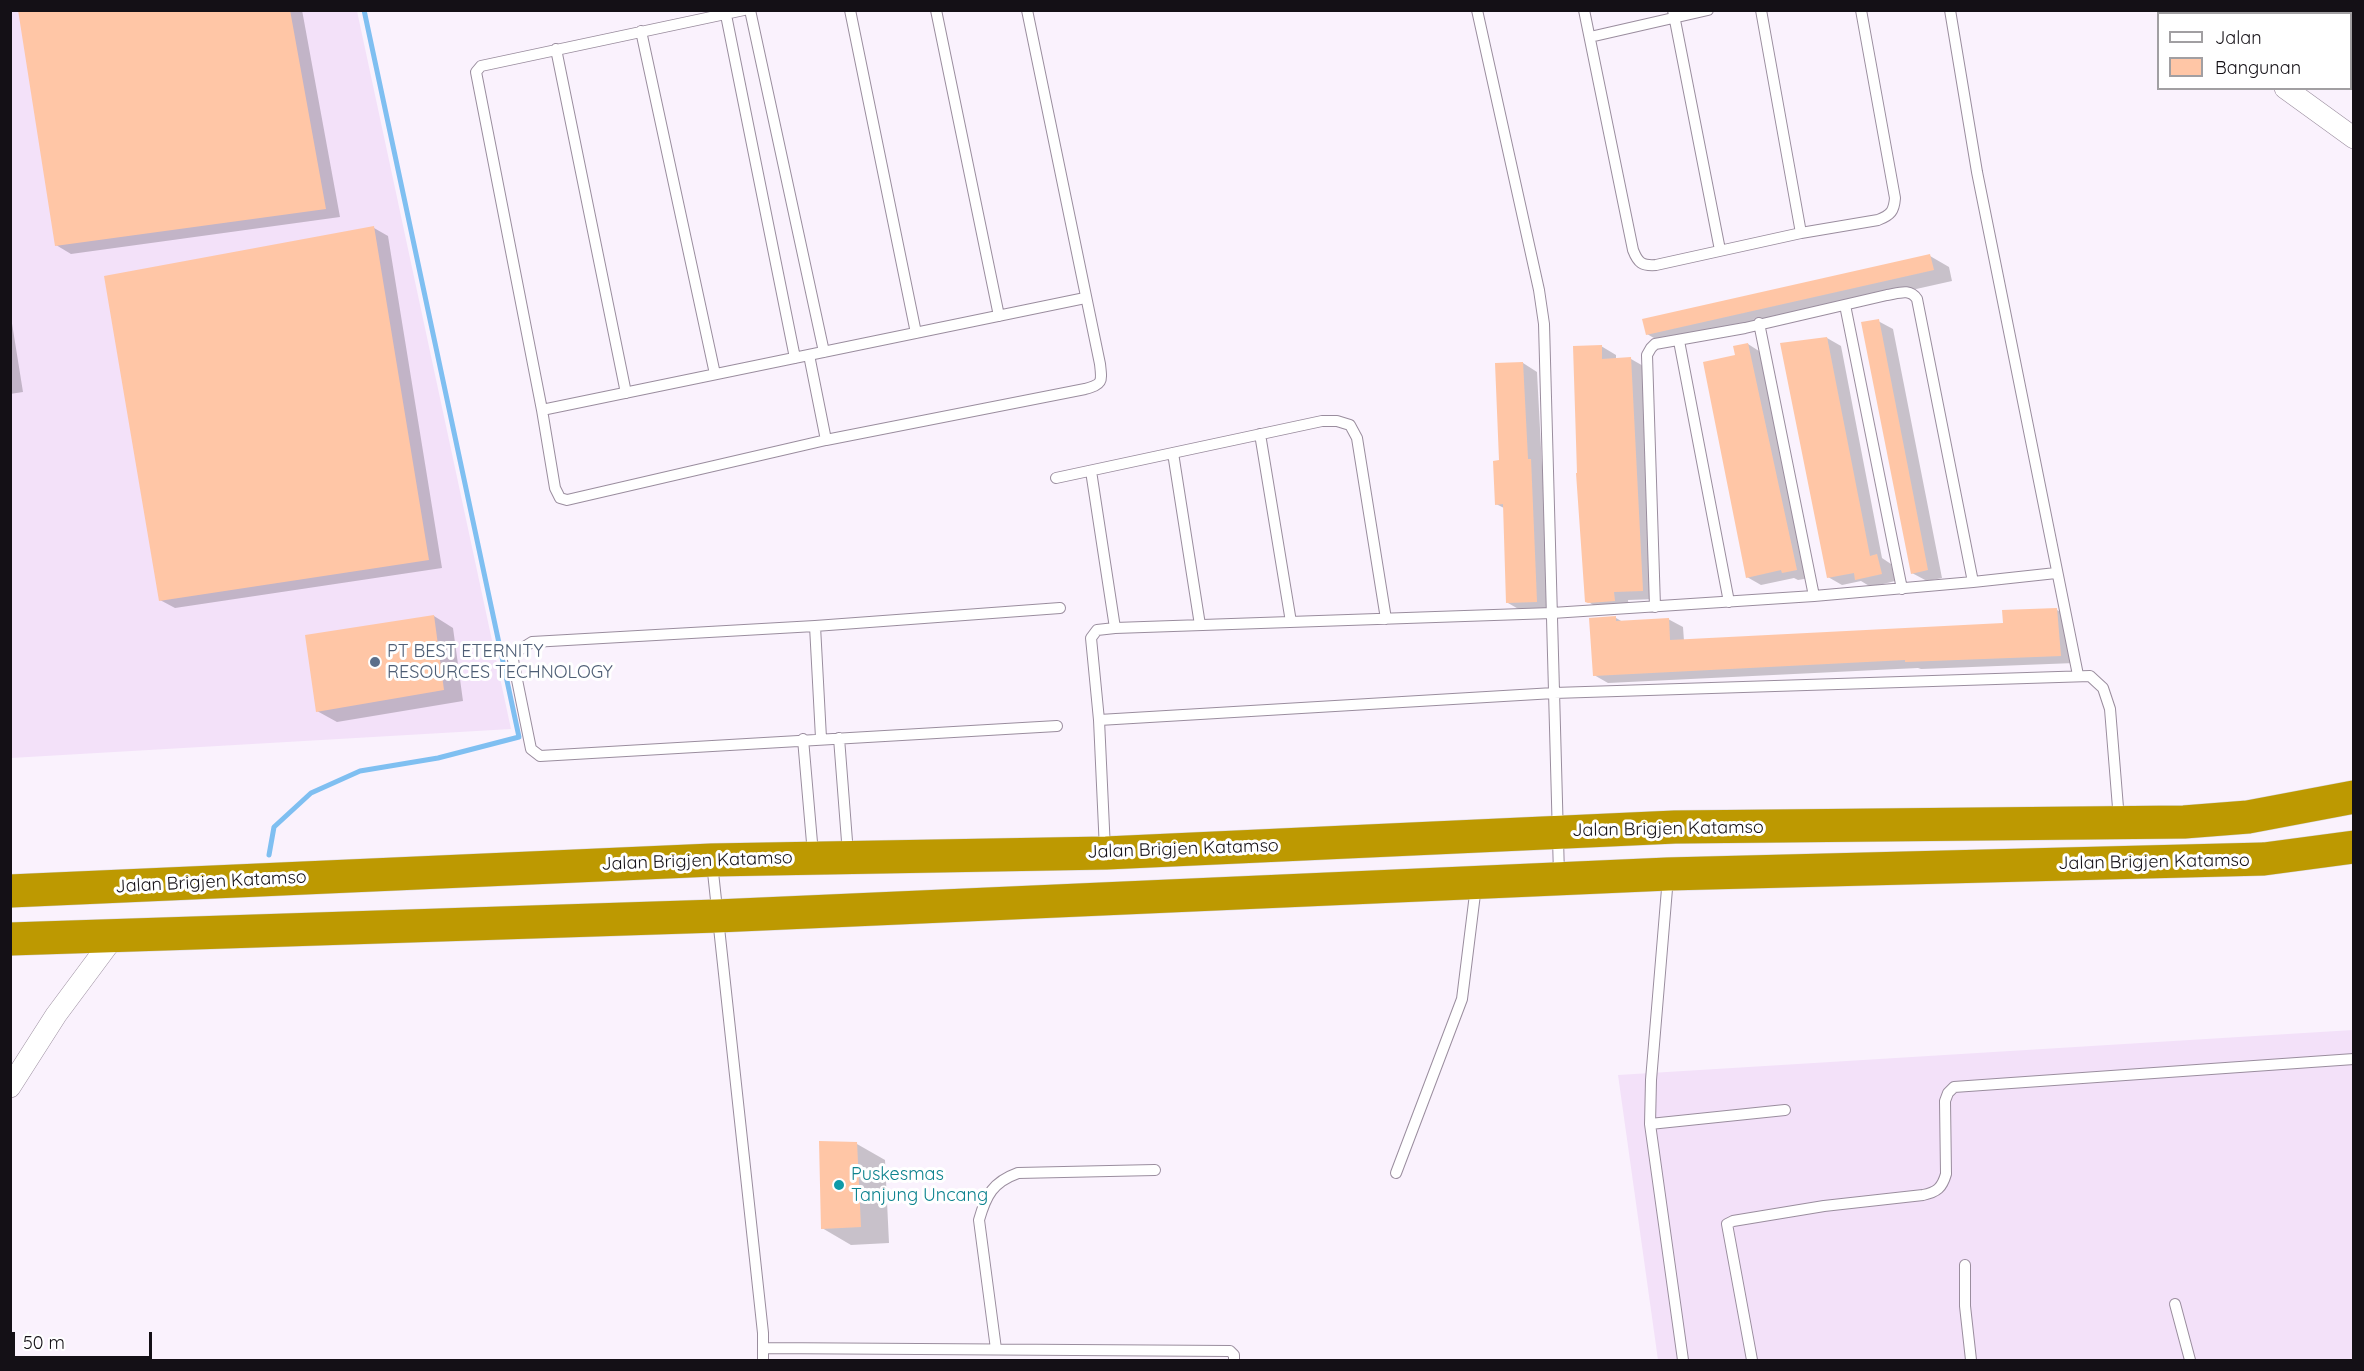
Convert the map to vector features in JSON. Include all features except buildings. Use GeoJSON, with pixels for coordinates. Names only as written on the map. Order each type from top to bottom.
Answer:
{"type":"FeatureCollection","features":[{"type":"Feature","properties":{"kind":"highway","name":"Jalan Brigjen Katamso"},"geometry":{"type":"LineString","coordinates":[[10,891],[712,860],[1106,853],[1675,827],[2184,822],[2248,817],[2354,797]]}},
{"type":"Feature","properties":{"kind":"highway"},"geometry":{"type":"LineString","coordinates":[[2036,823],[2037,865]]}},
{"type":"Feature","properties":{"kind":"highway","name":"Jalan Brigjen Katamso"},"geometry":{"type":"LineString","coordinates":[[10,939],[717,916],[1668,874],[2264,859],[2354,847]]}},
{"type":"Feature","properties":{"kind":"street"},"geometry":{"type":"LineString","coordinates":[[2288,90],[2354,138]]}},
{"type":"Feature","properties":{"kind":"street"},"geometry":{"type":"LineString","coordinates":[[10,1087],[56,1015],[114,937]]}},
{"type":"Feature","properties":{"kind":"lane"},"geometry":{"type":"LineString","coordinates":[[744,10],[725,12],[481,66],[476,72],[555,488],[560,498],[567,500],[826,440],[1095,386],[1102,380],[1027,10]]}},
{"type":"Feature","properties":{"kind":"lane"},"geometry":{"type":"LineString","coordinates":[[750,10],[824,352]]}},
{"type":"Feature","properties":{"kind":"lane"},"geometry":{"type":"LineString","coordinates":[[850,10],[916,333]]}},
{"type":"Feature","properties":{"kind":"lane"},"geometry":{"type":"LineString","coordinates":[[936,10],[999,316]]}},
{"type":"Feature","properties":{"kind":"lane"},"geometry":{"type":"LineString","coordinates":[[1476,10],[1539,290],[1544,324],[1559,878]]}},
{"type":"Feature","properties":{"kind":"lane"},"geometry":{"type":"LineString","coordinates":[[1584,10],[1633,250],[1637,261],[1644,266],[1801,233],[1878,220],[1888,216],[1894,210],[1895,198],[1860,10]]}},
{"type":"Feature","properties":{"kind":"lane"},"geometry":{"type":"LineString","coordinates":[[1590,37],[1673,14],[1708,10]]}},
{"type":"Feature","properties":{"kind":"lane"},"geometry":{"type":"LineString","coordinates":[[1761,10],[1801,233]]}},
{"type":"Feature","properties":{"kind":"lane"},"geometry":{"type":"LineString","coordinates":[[1950,10],[1977,172],[2078,675]]}},
{"type":"Feature","properties":{"kind":"lane"},"geometry":{"type":"LineString","coordinates":[[725,12],[795,358]]}},
{"type":"Feature","properties":{"kind":"lane"},"geometry":{"type":"LineString","coordinates":[[1673,14],[1720,250]]}},
{"type":"Feature","properties":{"kind":"lane"},"geometry":{"type":"LineString","coordinates":[[641,32],[715,374]]}},
{"type":"Feature","properties":{"kind":"lane"},"geometry":{"type":"LineString","coordinates":[[556,49],[626,393]]}},
{"type":"Feature","properties":{"kind":"lane"},"geometry":{"type":"LineString","coordinates":[[1655,607],[1647,355],[1650,348],[1655,344],[1679,341],[1908,291],[1917,299],[1973,582]]}},
{"type":"Feature","properties":{"kind":"lane"},"geometry":{"type":"LineString","coordinates":[[542,410],[1085,298]]}},
{"type":"Feature","properties":{"kind":"lane"},"geometry":{"type":"LineString","coordinates":[[1845,305],[1902,589]]}},
{"type":"Feature","properties":{"kind":"lane"},"geometry":{"type":"LineString","coordinates":[[1759,323],[1814,596]]}},
{"type":"Feature","properties":{"kind":"lane"},"geometry":{"type":"LineString","coordinates":[[1679,341],[1729,602]]}},
{"type":"Feature","properties":{"kind":"lane"},"geometry":{"type":"LineString","coordinates":[[809,355],[826,440]]}},
{"type":"Feature","properties":{"kind":"lane"},"geometry":{"type":"LineString","coordinates":[[1056,478],[1322,421],[1337,421],[1350,425],[1357,438],[1386,619]]}},
{"type":"Feature","properties":{"kind":"lane"},"geometry":{"type":"LineString","coordinates":[[1260,434],[1291,622]]}},
{"type":"Feature","properties":{"kind":"lane"},"geometry":{"type":"LineString","coordinates":[[1173,453],[1200,625]]}},
{"type":"Feature","properties":{"kind":"lane"},"geometry":{"type":"LineString","coordinates":[[1091,471],[1114,628]]}},
{"type":"Feature","properties":{"kind":"lane"},"geometry":{"type":"LineString","coordinates":[[1106,853],[1100,720],[1091,638],[1097,630],[1655,607],[1902,589],[2056,573]]}},
{"type":"Feature","properties":{"kind":"lane"},"geometry":{"type":"LineString","coordinates":[[1057,726],[540,756],[531,749],[513,660],[516,652],[532,642],[815,626],[1060,608]]}},
{"type":"Feature","properties":{"kind":"lane"},"geometry":{"type":"LineString","coordinates":[[815,626],[821,738]]}},
{"type":"Feature","properties":{"kind":"lane"},"geometry":{"type":"LineString","coordinates":[[1100,720],[1554,693],[2090,676],[2103,688],[2110,710],[2119,822]]}},
{"type":"Feature","properties":{"kind":"lane"},"geometry":{"type":"LineString","coordinates":[[839,738],[849,857]]}},
{"type":"Feature","properties":{"kind":"lane"},"geometry":{"type":"LineString","coordinates":[[803,739],[813,857]]}},
{"type":"Feature","properties":{"kind":"lane"},"geometry":{"type":"LineString","coordinates":[[712,860],[763,1333],[763,1360]]}},
{"type":"Feature","properties":{"kind":"lane"},"geometry":{"type":"LineString","coordinates":[[1668,874],[1651,1080],[1650,1124],[1683,1360]]}},
{"type":"Feature","properties":{"kind":"lane"},"geometry":{"type":"LineString","coordinates":[[1396,1173],[1462,999],[1476,882]]}},
{"type":"Feature","properties":{"kind":"lane"},"geometry":{"type":"LineString","coordinates":[[1752,1360],[1727,1224],[1733,1221],[1824,1206],[1923,1195],[1938,1190],[1943,1185],[1946,1174],[1945,1101],[1948,1093],[1954,1087],[2354,1059]]}},
{"type":"Feature","properties":{"kind":"lane"},"geometry":{"type":"LineString","coordinates":[[1650,1124],[1785,1110]]}},
{"type":"Feature","properties":{"kind":"lane"},"geometry":{"type":"LineString","coordinates":[[996,1349],[979,1220],[984,1202],[993,1188],[1002,1179],[1018,1173],[1155,1170]]}},
{"type":"Feature","properties":{"kind":"lane"},"geometry":{"type":"LineString","coordinates":[[1965,1265],[1965,1305],[1971,1360]]}},
{"type":"Feature","properties":{"kind":"lane"},"geometry":{"type":"LineString","coordinates":[[2175,1304],[2190,1360]]}},
{"type":"Feature","properties":{"kind":"lane"},"geometry":{"type":"LineString","coordinates":[[763,1348],[996,1349],[1028,1355],[1230,1351],[1234,1360]]}},
{"type":"Feature","properties":{"kind":"shaded area","name":"PT BEST ETERNITY RESOURCES TECHNOLOGY"},"geometry":{"type":"Polygon","coordinates":[[[10,11],[357,11],[511,729],[11,758],[10,11]]]}},
{"type":"Feature","properties":{"kind":"shaded area"},"geometry":{"type":"Polygon","coordinates":[[[2353,1030],[2353,1360],[1658,1360],[1618,1075],[2353,1030]]]}},
{"type":"Feature","properties":{"kind":"waterway"},"geometry":{"type":"LineString","coordinates":[[269,855],[274,827],[311,793],[360,771],[438,758],[519,737],[364,10]]}},
{"type":"Feature","properties":{"kind":"place","name":"PT BEST ETERNITY RESOURCES TECHNOLOGY"},"geometry":{"type":"Point","coordinates":[375,662]}},
{"type":"Feature","properties":{"kind":"place","name":"Puskesmas Tanjung Uncang"},"geometry":{"type":"Point","coordinates":[839,1185]}}]}
